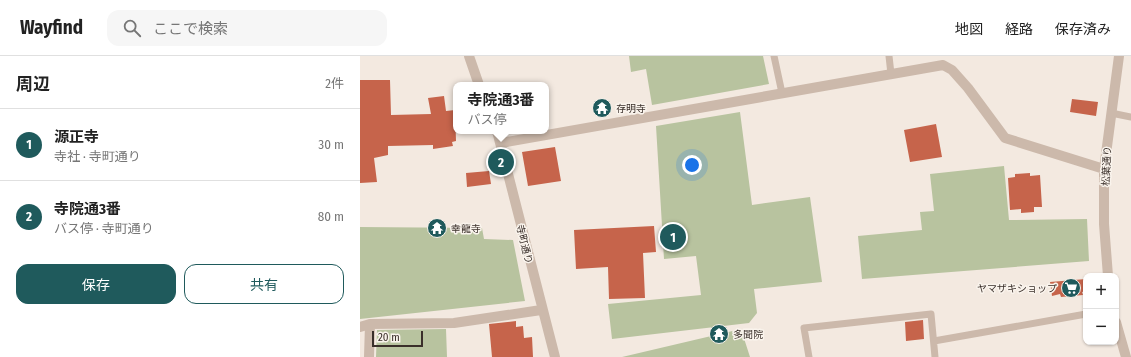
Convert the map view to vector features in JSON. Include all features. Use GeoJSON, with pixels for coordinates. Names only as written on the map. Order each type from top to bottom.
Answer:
{"type":"FeatureCollection","features":[{"type":"Feature","properties":{"kind":"street"},"geometry":{"type":"LineString","coordinates":[[469,56],[478,82]]}},
{"type":"Feature","properties":{"kind":"street","name":"松葉通り"},"geometry":{"type":"LineString","coordinates":[[1108,273],[1104,224],[1104,169],[1119,56]]}},
{"type":"Feature","properties":{"kind":"street"},"geometry":{"type":"LineString","coordinates":[[501,143],[944,65],[952,70],[968,88],[1005,138],[1104,169]]}},
{"type":"Feature","properties":{"kind":"street","name":"寺町通り"},"geometry":{"type":"LineString","coordinates":[[498,134],[555,357]]}},
{"type":"Feature","properties":{"kind":"street"},"geometry":{"type":"LineString","coordinates":[[360,327],[370,324],[454,323],[542,310]]}},
{"type":"Feature","properties":{"kind":"street"},"geometry":{"type":"LineString","coordinates":[[369,357],[370,324]]}},
{"type":"Feature","properties":{"kind":"street"},"geometry":{"type":"LineString","coordinates":[[1119,332],[1126,357]]}},
{"type":"Feature","properties":{"kind":"lane"},"geometry":{"type":"LineString","coordinates":[[774,56],[782,93]]}},
{"type":"Feature","properties":{"kind":"lane"},"geometry":{"type":"LineString","coordinates":[[889,56],[892,74]]}},
{"type":"Feature","properties":{"kind":"lane"},"geometry":{"type":"LineString","coordinates":[[1111,113],[1131,117]]}},
{"type":"Feature","properties":{"kind":"lane"},"geometry":{"type":"LineString","coordinates":[[809,357],[804,328],[931,314],[935,357]]}},
{"type":"Feature","properties":{"kind":"lane"},"geometry":{"type":"LineString","coordinates":[[934,341],[1083,315]]}},
{"type":"Feature","properties":{"kind":"green space"},"geometry":{"type":"Polygon","coordinates":[[[629,56],[763,56],[769,84],[652,105],[646,69],[631,72],[629,56]]]}},
{"type":"Feature","properties":{"kind":"green space"},"geometry":{"type":"Polygon","coordinates":[[[740,112],[752,205],[810,197],[822,282],[754,289],[757,313],[749,323],[612,339],[608,304],[701,295],[696,256],[664,259],[656,126],[740,112]]]}},
{"type":"Feature","properties":{"kind":"green space"},"geometry":{"type":"Polygon","coordinates":[[[1004,166],[1009,220],[1087,219],[1089,261],[862,279],[858,236],[922,230],[920,212],[934,211],[930,174],[1004,166]]]}},
{"type":"Feature","properties":{"kind":"green space"},"geometry":{"type":"Polygon","coordinates":[[[360,227],[482,228],[484,239],[513,240],[525,301],[360,319],[360,227]]]}},
{"type":"Feature","properties":{"kind":"green space"},"geometry":{"type":"Polygon","coordinates":[[[446,329],[447,357],[376,357],[377,330],[446,329]]]}},
{"type":"Feature","properties":{"kind":"green space"},"geometry":{"type":"Polygon","coordinates":[[[741,329],[750,357],[622,357],[741,329]]]}},
{"type":"Feature","properties":{"kind":"building"},"geometry":{"type":"Polygon","coordinates":[[[360,80],[390,80],[391,115],[431,114],[428,98],[444,96],[446,111],[453,110],[453,134],[456,134],[456,141],[452,142],[453,146],[433,149],[433,145],[388,146],[388,155],[374,158],[377,182],[360,183],[360,80]]]}},
{"type":"Feature","properties":{"kind":"building"},"geometry":{"type":"Polygon","coordinates":[[[1072,99],[1098,102],[1096,116],[1070,112],[1072,99]]]}},
{"type":"Feature","properties":{"kind":"building"},"geometry":{"type":"Polygon","coordinates":[[[936,124],[942,157],[910,162],[904,130],[936,124]]]}},
{"type":"Feature","properties":{"kind":"building"},"geometry":{"type":"Polygon","coordinates":[[[555,147],[561,181],[528,186],[522,152],[555,147]]]}},
{"type":"Feature","properties":{"kind":"building"},"geometry":{"type":"Polygon","coordinates":[[[489,171],[491,184],[467,187],[466,173],[489,171]]]}},
{"type":"Feature","properties":{"kind":"building"},"geometry":{"type":"Polygon","coordinates":[[[1030,173],[1030,176],[1040,175],[1042,207],[1034,207],[1034,212],[1021,213],[1021,209],[1010,210],[1008,178],[1015,177],[1015,174],[1030,173]]]}},
{"type":"Feature","properties":{"kind":"building"},"geometry":{"type":"Polygon","coordinates":[[[654,226],[656,252],[643,253],[645,298],[609,299],[608,267],[576,269],[574,230],[654,226]]]}},
{"type":"Feature","properties":{"kind":"building"},"geometry":{"type":"Polygon","coordinates":[[[1083,279],[1083,295],[1061,297],[1060,294],[1052,296],[1050,282],[1083,279]]]}},
{"type":"Feature","properties":{"kind":"building"},"geometry":{"type":"Polygon","coordinates":[[[923,320],[924,339],[906,341],[905,322],[923,320]]]}},
{"type":"Feature","properties":{"kind":"building"},"geometry":{"type":"Polygon","coordinates":[[[516,321],[516,327],[523,326],[524,338],[532,337],[533,357],[492,357],[489,324],[516,321]]]}},
{"type":"Feature","properties":{"kind":"place","name":"存明寺"},"geometry":{"type":"Point","coordinates":[602,108]}},
{"type":"Feature","properties":{"kind":"place","name":"寺院通3番"},"geometry":{"type":"Point","coordinates":[501,162]}},
{"type":"Feature","properties":{"kind":"place","name":"幸龍寺"},"geometry":{"type":"Point","coordinates":[437,228]}},
{"type":"Feature","properties":{"kind":"place","name":"源正寺"},"geometry":{"type":"Point","coordinates":[673,237]}},
{"type":"Feature","properties":{"kind":"place","name":"ヤマザキショップ"},"geometry":{"type":"Point","coordinates":[1071,288]}},
{"type":"Feature","properties":{"kind":"place","name":"多聞院"},"geometry":{"type":"Point","coordinates":[719,334]}}]}
